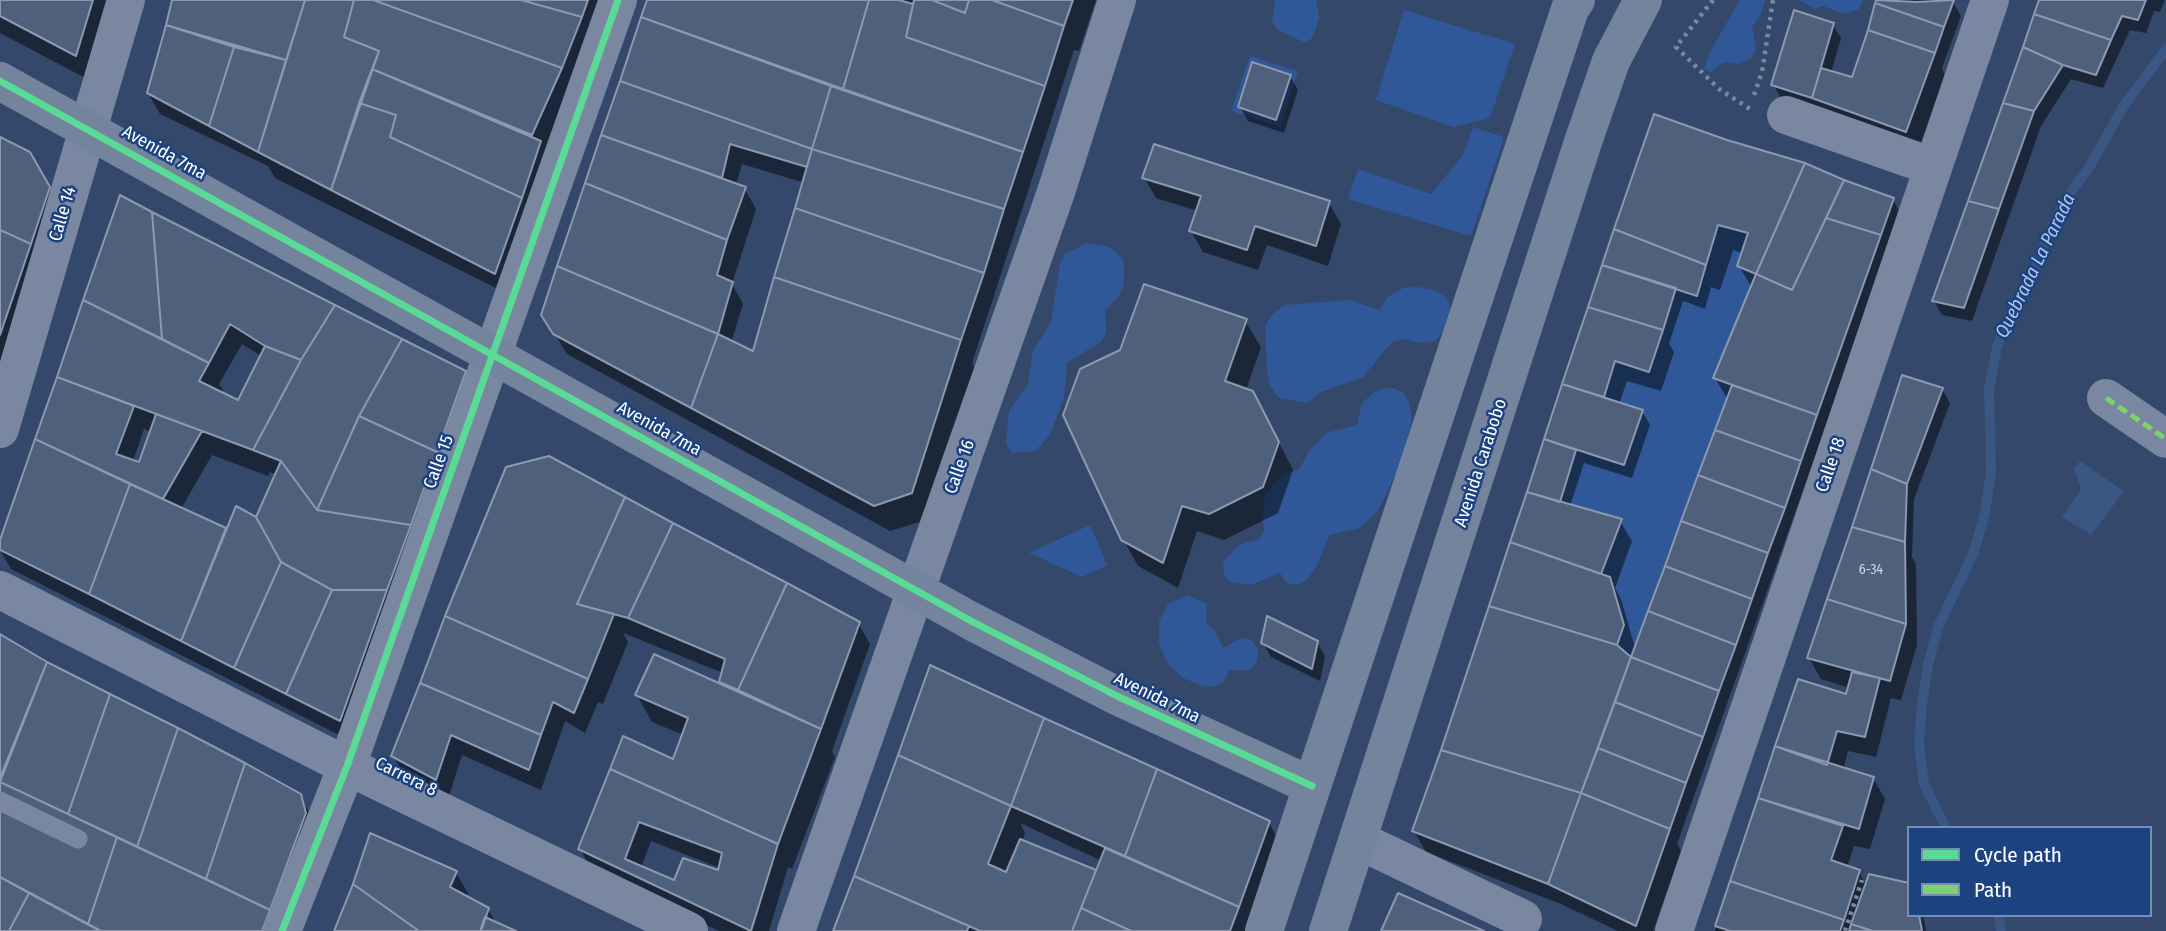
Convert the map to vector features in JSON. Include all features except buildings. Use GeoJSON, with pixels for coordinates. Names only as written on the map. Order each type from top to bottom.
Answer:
{"type":"FeatureCollection","features":[{"type":"Feature","properties":{"kind":"main road","name":"Avenida Carabobo"},"geometry":{"type":"LineString","coordinates":[[1328,931],[1587,130],[1611,61],[1643,0]]}},
{"type":"Feature","properties":{"kind":"main road"},"geometry":{"type":"LineString","coordinates":[[1264,931],[1564,3]]}},
{"type":"Feature","properties":{"kind":"main road","name":"Avenida 7ma"},"geometry":{"type":"LineString","coordinates":[[0,81],[914,590],[1119,697],[1312,786]]}},
{"type":"Feature","properties":{"kind":"main road"},"geometry":{"type":"LineString","coordinates":[[1312,786],[1381,766]]}},
{"type":"Feature","properties":{"kind":"street","name":"Calle 14"},"geometry":{"type":"LineString","coordinates":[[0,429],[126,0]]}},
{"type":"Feature","properties":{"kind":"street","name":"Calle 15"},"geometry":{"type":"LineString","coordinates":[[282,931],[347,766],[618,0]]}},
{"type":"Feature","properties":{"kind":"street","name":"Calle 16"},"geometry":{"type":"LineString","coordinates":[[796,931],[1056,192],[1117,0]]}},
{"type":"Feature","properties":{"kind":"street","name":"Calle 18"},"geometry":{"type":"LineString","coordinates":[[1674,931],[1931,166],[1990,0]]}},
{"type":"Feature","properties":{"kind":"street"},"geometry":{"type":"LineString","coordinates":[[1767,112],[1931,166]]}},
{"type":"Feature","properties":{"kind":"street"},"geometry":{"type":"LineString","coordinates":[[2106,398],[2166,439]]}},
{"type":"Feature","properties":{"kind":"street","name":"Carrera 8"},"geometry":{"type":"LineString","coordinates":[[0,590],[347,766],[688,931]]}},
{"type":"Feature","properties":{"kind":"street"},"geometry":{"type":"LineString","coordinates":[[1358,840],[1523,919]]}},
{"type":"Feature","properties":{"kind":"lane"},"geometry":{"type":"LineString","coordinates":[[0,801],[78,839]]}},
{"type":"Feature","properties":{"kind":"path"},"geometry":{"type":"LineString","coordinates":[[1713,0],[1676,47],[1719,89],[1767,112]]}},
{"type":"Feature","properties":{"kind":"path"},"geometry":{"type":"LineString","coordinates":[[1767,112],[1762,72],[1773,0]]}},
{"type":"Feature","properties":{"kind":"path"},"geometry":{"type":"LineString","coordinates":[[1845,931],[1861,880]]}},
{"type":"Feature","properties":{"kind":"shaded area"},"geometry":{"type":"Polygon","coordinates":[[[1275,0],[1316,0],[1319,17],[1313,37],[1306,43],[1278,30],[1272,21],[1275,0]]]}},
{"type":"Feature","properties":{"kind":"shaded area"},"geometry":{"type":"Polygon","coordinates":[[[1740,0],[1765,0],[1761,14],[1752,27],[1756,50],[1752,58],[1738,64],[1724,62],[1711,72],[1704,69],[1712,48],[1740,0]]]}},
{"type":"Feature","properties":{"kind":"shaded area"},"geometry":{"type":"Polygon","coordinates":[[[1799,0],[1863,0],[1859,9],[1844,14],[1823,6],[1815,9],[1799,0]]]}},
{"type":"Feature","properties":{"kind":"shaded area"},"geometry":{"type":"Polygon","coordinates":[[[1404,10],[1515,44],[1490,118],[1454,127],[1376,100],[1404,10]]]}},
{"type":"Feature","properties":{"kind":"shaded area"},"geometry":{"type":"Polygon","coordinates":[[[1250,56],[1298,71],[1280,127],[1231,111],[1250,56]]]}},
{"type":"Feature","properties":{"kind":"shaded area"},"geometry":{"type":"Polygon","coordinates":[[[1473,127],[1504,137],[1471,236],[1348,199],[1358,169],[1431,194],[1463,155],[1473,127]]]}},
{"type":"Feature","properties":{"kind":"shaded area"},"geometry":{"type":"Polygon","coordinates":[[[1718,225],[1748,233],[1737,266],[1756,274],[1713,377],[1732,385],[1631,657],[1617,645],[1624,625],[1610,577],[1601,574],[1621,519],[1560,502],[1576,450],[1624,465],[1643,410],[1604,397],[1615,361],[1649,371],[1676,288],[1697,295],[1718,225]]]}},
{"type":"Feature","properties":{"kind":"shaded area"},"geometry":{"type":"Polygon","coordinates":[[[1087,243],[1109,247],[1117,253],[1124,261],[1124,284],[1120,295],[1105,310],[1106,332],[1102,341],[1067,363],[1064,397],[1050,435],[1035,451],[1013,453],[1006,444],[1009,411],[1028,384],[1033,351],[1051,322],[1060,263],[1065,254],[1087,243]]]}},
{"type":"Feature","properties":{"kind":"shaded area"},"geometry":{"type":"Polygon","coordinates":[[[1403,288],[1434,290],[1447,298],[1451,309],[1446,328],[1435,341],[1420,343],[1406,339],[1392,342],[1363,377],[1319,393],[1307,403],[1278,398],[1270,385],[1267,370],[1265,326],[1272,315],[1284,305],[1350,300],[1379,310],[1388,297],[1403,288]]]}},
{"type":"Feature","properties":{"kind":"shaded area"},"geometry":{"type":"Polygon","coordinates":[[[1393,388],[1403,392],[1409,402],[1412,420],[1402,462],[1377,512],[1360,528],[1329,535],[1317,566],[1305,582],[1295,585],[1286,582],[1280,573],[1251,585],[1230,582],[1224,574],[1223,563],[1238,545],[1260,539],[1265,529],[1262,519],[1265,496],[1279,478],[1288,472],[1299,470],[1309,451],[1326,433],[1357,425],[1362,403],[1371,395],[1380,389],[1393,388]]]}},
{"type":"Feature","properties":{"kind":"shaded area"},"geometry":{"type":"Polygon","coordinates":[[[2080,461],[2124,491],[2091,535],[2062,517],[2081,490],[2074,468],[2080,461]]]}},
{"type":"Feature","properties":{"kind":"shaded area"},"geometry":{"type":"Polygon","coordinates":[[[1090,525],[1107,565],[1082,577],[1029,553],[1090,525]]]}},
{"type":"Feature","properties":{"kind":"shaded area"},"geometry":{"type":"Polygon","coordinates":[[[1188,595],[1207,604],[1206,624],[1214,629],[1223,648],[1241,638],[1251,640],[1258,649],[1257,661],[1250,670],[1229,670],[1224,681],[1214,687],[1203,686],[1183,678],[1167,663],[1159,643],[1159,622],[1168,604],[1188,595]]]}},
{"type":"Feature","properties":{"kind":"waterway","name":"Quebrada La Parada"},"geometry":{"type":"LineString","coordinates":[[1945,826],[1924,784],[1919,744],[1922,704],[1928,664],[1939,625],[1974,552],[1985,513],[1991,472],[1989,389],[1997,347],[2010,313],[2032,278],[2048,235],[2067,197],[2090,166],[2123,107],[2166,49]]}},
{"type":"Feature","properties":{"kind":"waterway","name":"Quebrada La Parada"},"geometry":{"type":"LineString","coordinates":[[1999,917],[2001,931]]}},
{"type":"Feature","properties":{"kind":"marked path"},"geometry":{"type":"LineString","coordinates":[[2106,398],[2166,439]]}},
{"type":"Feature","properties":{"kind":"cycle path"},"geometry":{"type":"LineString","coordinates":[[282,931],[347,766],[618,0]]}},
{"type":"Feature","properties":{"kind":"cycle path"},"geometry":{"type":"LineString","coordinates":[[0,81],[973,622],[1119,697],[1312,786]]}}]}
